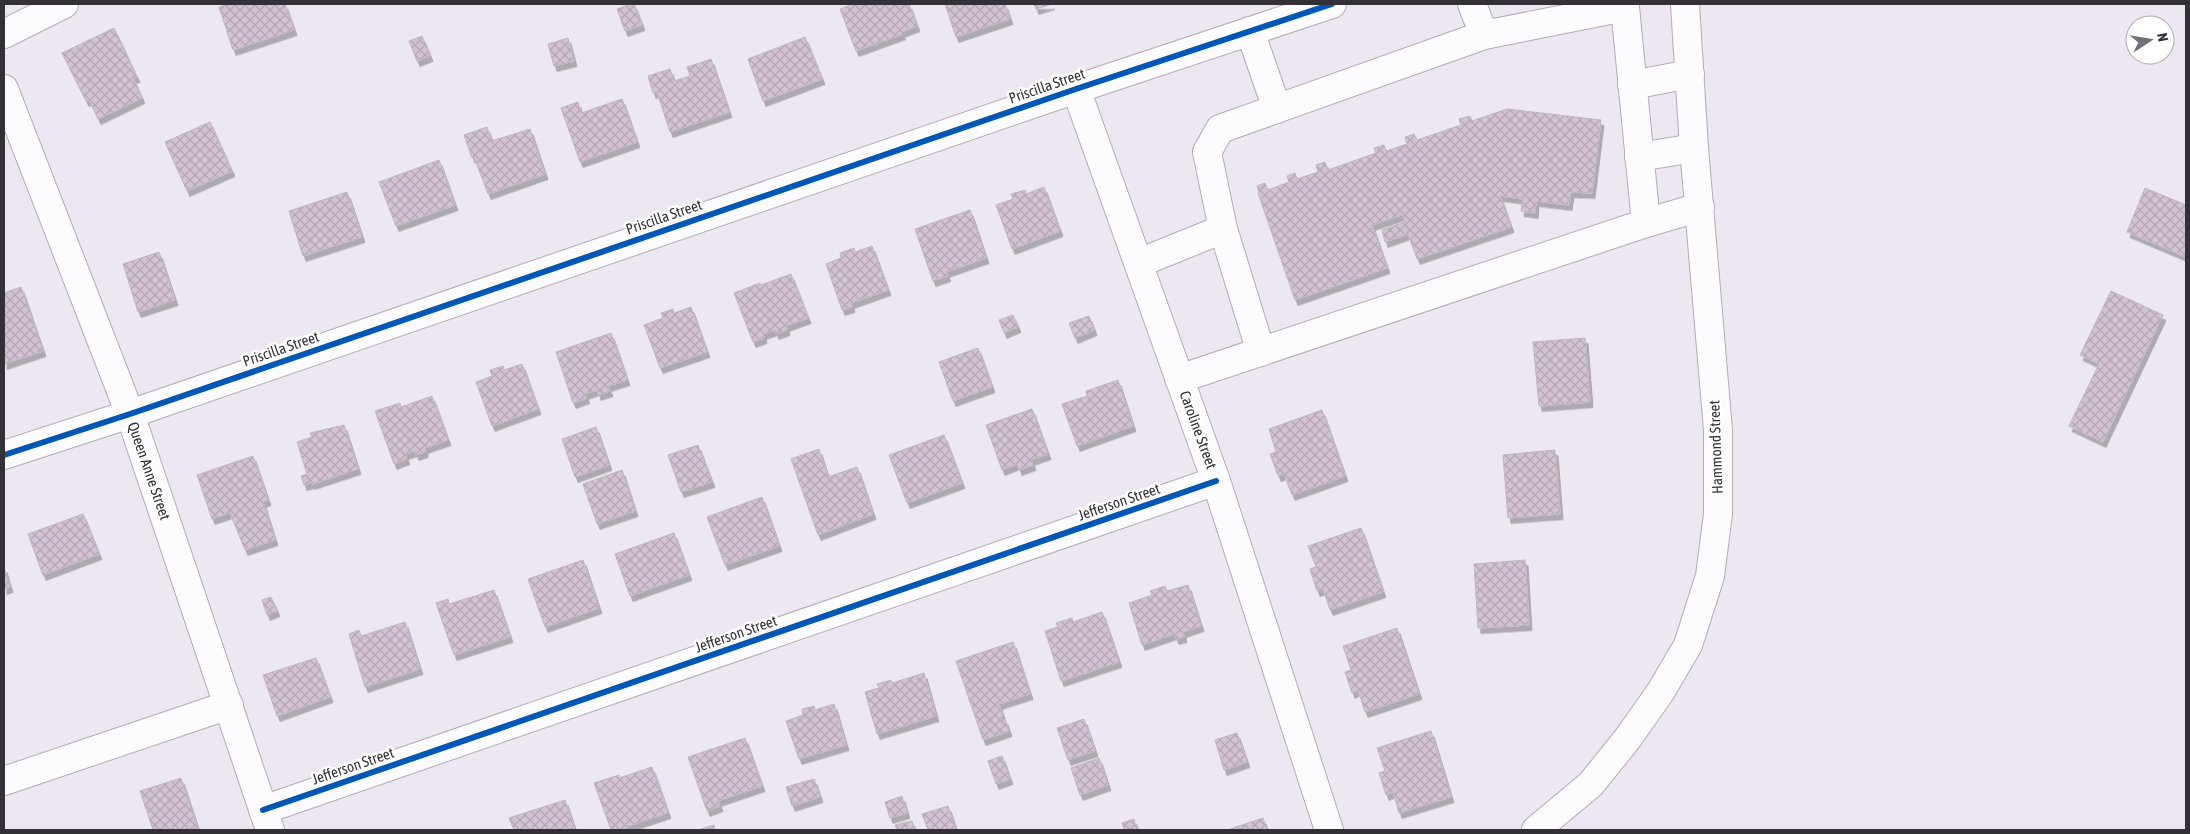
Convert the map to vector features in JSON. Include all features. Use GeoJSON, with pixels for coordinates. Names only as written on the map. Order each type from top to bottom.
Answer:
{"type":"FeatureCollection","features":[{"type":"Feature","properties":{"kind":"street"},"geometry":{"type":"LineString","coordinates":[[4,34],[64,4]]}},
{"type":"Feature","properties":{"kind":"street","name":"Priscilla Street"},"geometry":{"type":"LineString","coordinates":[[4,455],[130,414],[1076,89],[1332,4]]}},
{"type":"Feature","properties":{"kind":"street"},"geometry":{"type":"LineString","coordinates":[[1472,4],[1484,35]]}},
{"type":"Feature","properties":{"kind":"street","name":"Hammond Street"},"geometry":{"type":"LineString","coordinates":[[1536,830],[1590,784],[1628,738],[1655,699],[1688,645],[1710,576],[1718,514],[1718,430],[1694,148],[1685,4]]}},
{"type":"Feature","properties":{"kind":"street"},"geometry":{"type":"LineString","coordinates":[[1261,352],[1223,228],[1207,152],[1220,129],[1484,35],[1633,5],[1632,85],[1646,223]]}},
{"type":"Feature","properties":{"kind":"street"},"geometry":{"type":"LineString","coordinates":[[1250,31],[1277,109]]}},
{"type":"Feature","properties":{"kind":"street"},"geometry":{"type":"LineString","coordinates":[[1632,85],[1690,74]]}},
{"type":"Feature","properties":{"kind":"street","name":"Queen Anne Street"},"geometry":{"type":"LineString","coordinates":[[4,89],[130,414],[266,820]]}},
{"type":"Feature","properties":{"kind":"street","name":"Caroline Street"},"geometry":{"type":"LineString","coordinates":[[1076,89],[1216,481],[1329,830]]}},
{"type":"Feature","properties":{"kind":"street"},"geometry":{"type":"LineString","coordinates":[[1639,157],[1694,148]]}},
{"type":"Feature","properties":{"kind":"street"},"geometry":{"type":"LineString","coordinates":[[1179,378],[1646,223],[1700,208]]}},
{"type":"Feature","properties":{"kind":"street"},"geometry":{"type":"LineString","coordinates":[[1138,263],[1223,228]]}},
{"type":"Feature","properties":{"kind":"street","name":"Jefferson Street"},"geometry":{"type":"LineString","coordinates":[[266,820],[1216,481]]}},
{"type":"Feature","properties":{"kind":"street"},"geometry":{"type":"LineString","coordinates":[[4,781],[229,705]]}},
{"type":"Feature","properties":{"kind":"building"},"geometry":{"type":"Polygon","coordinates":[[[230,4],[285,4],[294,30],[233,50],[219,7],[230,4]]]}},
{"type":"Feature","properties":{"kind":"building"},"geometry":{"type":"Polygon","coordinates":[[[634,4],[642,25],[625,31],[617,9],[634,4]]]}},
{"type":"Feature","properties":{"kind":"building"},"geometry":{"type":"Polygon","coordinates":[[[853,4],[909,4],[917,26],[901,32],[903,34],[856,51],[840,9],[853,4]]]}},
{"type":"Feature","properties":{"kind":"building"},"geometry":{"type":"Polygon","coordinates":[[[945,4],[1005,4],[1010,19],[956,37],[945,4]]]}},
{"type":"Feature","properties":{"kind":"building"},"geometry":{"type":"Polygon","coordinates":[[[1034,4],[1052,4],[1036,9],[1034,4]]]}},
{"type":"Feature","properties":{"kind":"building"},"geometry":{"type":"Polygon","coordinates":[[[114,28],[137,77],[133,78],[142,98],[98,119],[89,100],[86,101],[62,53],[114,28]]]}},
{"type":"Feature","properties":{"kind":"building"},"geometry":{"type":"Polygon","coordinates":[[[422,36],[430,56],[417,61],[409,41],[422,36]]]}},
{"type":"Feature","properties":{"kind":"building"},"geometry":{"type":"Polygon","coordinates":[[[805,37],[822,79],[763,101],[748,59],[805,37]]]}},
{"type":"Feature","properties":{"kind":"building"},"geometry":{"type":"Polygon","coordinates":[[[568,38],[574,61],[554,66],[548,44],[568,38]]]}},
{"type":"Feature","properties":{"kind":"building"},"geometry":{"type":"Polygon","coordinates":[[[711,59],[729,112],[670,132],[657,92],[653,93],[648,76],[670,69],[674,81],[690,76],[687,67],[711,59]]]}},
{"type":"Feature","properties":{"kind":"building"},"geometry":{"type":"Polygon","coordinates":[[[622,99],[637,142],[580,162],[561,108],[578,102],[581,113],[622,99]]]}},
{"type":"Feature","properties":{"kind":"building"},"geometry":{"type":"Polygon","coordinates":[[[1507,109],[1601,120],[1592,193],[1571,192],[1569,205],[1536,201],[1535,213],[1521,211],[1523,199],[1500,196],[1511,227],[1417,259],[1408,234],[1385,242],[1382,230],[1405,222],[1402,215],[1372,225],[1387,268],[1295,300],[1257,186],[1265,183],[1268,190],[1289,182],[1287,176],[1295,173],[1297,179],[1318,172],[1316,165],[1325,162],[1328,170],[1376,153],[1374,148],[1384,145],[1386,151],[1407,144],[1405,137],[1414,134],[1417,140],[1461,125],[1459,119],[1470,116],[1472,121],[1507,109]]]}},
{"type":"Feature","properties":{"kind":"building"},"geometry":{"type":"Polygon","coordinates":[[[210,122],[232,171],[187,191],[165,142],[210,122]]]}},
{"type":"Feature","properties":{"kind":"building"},"geometry":{"type":"Polygon","coordinates":[[[487,127],[492,141],[530,129],[545,174],[488,194],[464,135],[487,127]]]}},
{"type":"Feature","properties":{"kind":"building"},"geometry":{"type":"Polygon","coordinates":[[[439,160],[455,205],[396,226],[379,182],[439,160]]]}},
{"type":"Feature","properties":{"kind":"building"},"geometry":{"type":"Polygon","coordinates":[[[1044,187],[1060,231],[1012,249],[996,205],[1013,199],[1011,194],[1025,190],[1026,194],[1044,187]]]}},
{"type":"Feature","properties":{"kind":"building"},"geometry":{"type":"Polygon","coordinates":[[[2145,188],[2186,205],[2186,257],[2127,232],[2145,188]]]}},
{"type":"Feature","properties":{"kind":"building"},"geometry":{"type":"Polygon","coordinates":[[[347,192],[362,237],[303,256],[289,211],[347,192]]]}},
{"type":"Feature","properties":{"kind":"building"},"geometry":{"type":"Polygon","coordinates":[[[970,210],[986,258],[946,272],[948,276],[933,281],[915,229],[970,210]]]}},
{"type":"Feature","properties":{"kind":"building"},"geometry":{"type":"Polygon","coordinates":[[[872,246],[888,290],[851,303],[852,307],[842,310],[826,264],[841,258],[840,253],[854,248],[855,252],[872,246]]]}},
{"type":"Feature","properties":{"kind":"building"},"geometry":{"type":"Polygon","coordinates":[[[159,252],[175,300],[138,312],[123,264],[159,252]]]}},
{"type":"Feature","properties":{"kind":"building"},"geometry":{"type":"Polygon","coordinates":[[[791,274],[808,318],[786,326],[787,330],[776,334],[775,330],[763,334],[764,338],[753,342],[734,293],[791,274]]]}},
{"type":"Feature","properties":{"kind":"building"},"geometry":{"type":"Polygon","coordinates":[[[21,287],[43,351],[4,364],[4,293],[21,287]]]}},
{"type":"Feature","properties":{"kind":"building"},"geometry":{"type":"Polygon","coordinates":[[[2111,291],[2163,315],[2103,442],[2069,426],[2099,364],[2080,355],[2111,291]]]}},
{"type":"Feature","properties":{"kind":"building"},"geometry":{"type":"Polygon","coordinates":[[[691,307],[707,352],[660,368],[644,325],[663,318],[661,313],[673,309],[674,313],[691,307]]]}},
{"type":"Feature","properties":{"kind":"building"},"geometry":{"type":"Polygon","coordinates":[[[1013,315],[1018,327],[1004,333],[999,320],[1013,315]]]}},
{"type":"Feature","properties":{"kind":"building"},"geometry":{"type":"Polygon","coordinates":[[[1089,316],[1094,330],[1075,338],[1069,323],[1089,316]]]}},
{"type":"Feature","properties":{"kind":"building"},"geometry":{"type":"Polygon","coordinates":[[[611,333],[627,380],[608,386],[610,391],[598,395],[597,390],[585,394],[587,398],[573,403],[556,352],[611,333]]]}},
{"type":"Feature","properties":{"kind":"building"},"geometry":{"type":"Polygon","coordinates":[[[1585,338],[1590,402],[1539,406],[1533,342],[1585,338]]]}},
{"type":"Feature","properties":{"kind":"building"},"geometry":{"type":"Polygon","coordinates":[[[978,348],[992,387],[953,401],[939,362],[978,348]]]}},
{"type":"Feature","properties":{"kind":"building"},"geometry":{"type":"Polygon","coordinates":[[[522,364],[538,409],[492,426],[476,382],[492,376],[490,370],[503,366],[504,370],[522,364]]]}},
{"type":"Feature","properties":{"kind":"building"},"geometry":{"type":"Polygon","coordinates":[[[1118,380],[1133,426],[1077,446],[1062,404],[1087,396],[1086,391],[1118,380]]]}},
{"type":"Feature","properties":{"kind":"building"},"geometry":{"type":"Polygon","coordinates":[[[432,396],[448,440],[425,448],[425,452],[416,455],[415,451],[405,454],[407,459],[394,464],[375,411],[400,403],[401,407],[432,396]]]}},
{"type":"Feature","properties":{"kind":"building"},"geometry":{"type":"Polygon","coordinates":[[[1032,409],[1048,454],[1031,460],[1033,465],[1019,470],[1017,464],[1002,470],[986,425],[1032,409]]]}},
{"type":"Feature","properties":{"kind":"building"},"geometry":{"type":"Polygon","coordinates":[[[1322,410],[1345,476],[1292,495],[1284,474],[1278,476],[1270,454],[1276,452],[1269,429],[1322,410]]]}},
{"type":"Feature","properties":{"kind":"building"},"geometry":{"type":"Polygon","coordinates":[[[344,425],[358,469],[304,485],[301,476],[307,474],[297,442],[312,437],[310,433],[344,425]]]}},
{"type":"Feature","properties":{"kind":"building"},"geometry":{"type":"Polygon","coordinates":[[[596,427],[609,465],[575,477],[562,439],[596,427]]]}},
{"type":"Feature","properties":{"kind":"building"},"geometry":{"type":"Polygon","coordinates":[[[944,435],[962,483],[907,503],[889,455],[944,435]]]}},
{"type":"Feature","properties":{"kind":"building"},"geometry":{"type":"Polygon","coordinates":[[[698,445],[712,482],[681,492],[668,455],[698,445]]]}},
{"type":"Feature","properties":{"kind":"building"},"geometry":{"type":"Polygon","coordinates":[[[819,449],[828,477],[857,467],[873,514],[818,535],[791,459],[819,449]]]}},
{"type":"Feature","properties":{"kind":"building"},"geometry":{"type":"Polygon","coordinates":[[[1555,450],[1560,514],[1508,518],[1503,455],[1555,450]]]}},
{"type":"Feature","properties":{"kind":"building"},"geometry":{"type":"Polygon","coordinates":[[[253,456],[268,500],[263,502],[275,540],[245,550],[230,513],[212,519],[197,475],[253,456]]]}},
{"type":"Feature","properties":{"kind":"building"},"geometry":{"type":"Polygon","coordinates":[[[622,470],[635,511],[597,524],[583,484],[622,470]]]}},
{"type":"Feature","properties":{"kind":"building"},"geometry":{"type":"Polygon","coordinates":[[[762,497],[779,546],[725,565],[707,517],[762,497]]]}},
{"type":"Feature","properties":{"kind":"building"},"geometry":{"type":"Polygon","coordinates":[[[83,514],[99,554],[43,575],[28,534],[83,514]]]}},
{"type":"Feature","properties":{"kind":"building"},"geometry":{"type":"Polygon","coordinates":[[[1361,528],[1383,592],[1330,610],[1323,589],[1317,591],[1310,569],[1316,567],[1308,546],[1361,528]]]}},
{"type":"Feature","properties":{"kind":"building"},"geometry":{"type":"Polygon","coordinates":[[[674,533],[689,575],[630,596],[615,554],[674,533]]]}},
{"type":"Feature","properties":{"kind":"building"},"geometry":{"type":"Polygon","coordinates":[[[583,560],[599,608],[545,627],[528,579],[583,560]]]}},
{"type":"Feature","properties":{"kind":"building"},"geometry":{"type":"Polygon","coordinates":[[[1525,560],[1529,625],[1478,628],[1474,564],[1525,560]]]}},
{"type":"Feature","properties":{"kind":"building"},"geometry":{"type":"Polygon","coordinates":[[[4,567],[10,587],[4,589],[4,567]]]}},
{"type":"Feature","properties":{"kind":"building"},"geometry":{"type":"Polygon","coordinates":[[[1188,585],[1201,626],[1183,632],[1184,637],[1176,639],[1174,634],[1142,645],[1129,603],[1152,595],[1150,591],[1165,586],[1167,591],[1188,585]]]}},
{"type":"Feature","properties":{"kind":"building"},"geometry":{"type":"Polygon","coordinates":[[[494,590],[510,637],[454,655],[436,603],[448,599],[449,604],[494,590]]]}},
{"type":"Feature","properties":{"kind":"building"},"geometry":{"type":"Polygon","coordinates":[[[271,597],[277,611],[267,615],[262,600],[271,597]]]}},
{"type":"Feature","properties":{"kind":"building"},"geometry":{"type":"Polygon","coordinates":[[[1102,612],[1119,662],[1061,681],[1045,631],[1058,627],[1056,623],[1072,618],[1073,622],[1102,612]]]}},
{"type":"Feature","properties":{"kind":"building"},"geometry":{"type":"Polygon","coordinates":[[[405,622],[420,669],[365,687],[349,634],[359,630],[361,636],[405,622]]]}},
{"type":"Feature","properties":{"kind":"building"},"geometry":{"type":"Polygon","coordinates":[[[1397,628],[1419,694],[1365,712],[1358,690],[1352,693],[1345,672],[1351,670],[1343,646],[1397,628]]]}},
{"type":"Feature","properties":{"kind":"building"},"geometry":{"type":"Polygon","coordinates":[[[1013,642],[1030,694],[999,704],[1003,716],[1001,721],[1005,719],[1009,731],[983,740],[956,661],[1013,642]]]}},
{"type":"Feature","properties":{"kind":"building"},"geometry":{"type":"Polygon","coordinates":[[[316,658],[330,697],[277,716],[263,675],[316,658]]]}},
{"type":"Feature","properties":{"kind":"building"},"geometry":{"type":"Polygon","coordinates":[[[924,673],[936,716],[877,734],[865,692],[879,688],[877,684],[891,680],[892,683],[924,673]]]}},
{"type":"Feature","properties":{"kind":"building"},"geometry":{"type":"Polygon","coordinates":[[[834,704],[846,745],[799,759],[786,721],[803,715],[802,709],[814,706],[815,710],[834,704]]]}},
{"type":"Feature","properties":{"kind":"building"},"geometry":{"type":"Polygon","coordinates":[[[1084,719],[1095,751],[1068,760],[1057,728],[1084,719]]]}},
{"type":"Feature","properties":{"kind":"building"},"geometry":{"type":"Polygon","coordinates":[[[1431,731],[1451,797],[1399,813],[1393,792],[1386,795],[1379,773],[1385,771],[1377,748],[1431,731]]]}},
{"type":"Feature","properties":{"kind":"building"},"geometry":{"type":"Polygon","coordinates":[[[1237,733],[1247,762],[1224,770],[1215,740],[1237,733]]]}},
{"type":"Feature","properties":{"kind":"building"},"geometry":{"type":"Polygon","coordinates":[[[745,738],[762,786],[718,801],[720,806],[707,811],[688,757],[745,738]]]}},
{"type":"Feature","properties":{"kind":"building"},"geometry":{"type":"Polygon","coordinates":[[[1002,756],[1010,779],[996,784],[988,761],[1002,756]]]}},
{"type":"Feature","properties":{"kind":"building"},"geometry":{"type":"Polygon","coordinates":[[[1099,758],[1108,785],[1080,795],[1071,768],[1099,758]]]}},
{"type":"Feature","properties":{"kind":"building"},"geometry":{"type":"Polygon","coordinates":[[[652,767],[668,813],[626,827],[627,830],[611,830],[594,783],[619,775],[619,778],[652,767]]]}},
{"type":"Feature","properties":{"kind":"building"},"geometry":{"type":"Polygon","coordinates":[[[181,778],[198,829],[153,830],[140,791],[181,778]]]}},
{"type":"Feature","properties":{"kind":"building"},"geometry":{"type":"Polygon","coordinates":[[[814,779],[820,797],[792,806],[786,787],[814,779]]]}},
{"type":"Feature","properties":{"kind":"building"},"geometry":{"type":"Polygon","coordinates":[[[902,796],[907,813],[890,818],[885,802],[902,796]]]}},
{"type":"Feature","properties":{"kind":"building"},"geometry":{"type":"Polygon","coordinates":[[[565,800],[575,830],[514,830],[509,818],[565,800]]]}},
{"type":"Feature","properties":{"kind":"building"},"geometry":{"type":"Polygon","coordinates":[[[948,806],[956,830],[928,830],[922,814],[948,806]]]}},
{"type":"Feature","properties":{"kind":"building"},"geometry":{"type":"Polygon","coordinates":[[[1263,818],[1267,830],[1230,830],[1230,829],[1263,818]]]}},
{"type":"Feature","properties":{"kind":"building"},"geometry":{"type":"Polygon","coordinates":[[[1134,819],[1137,830],[1124,830],[1122,823],[1134,819]]]}},
{"type":"Feature","properties":{"kind":"building"},"geometry":{"type":"Polygon","coordinates":[[[912,821],[915,830],[897,830],[895,825],[912,821]]]}},
{"type":"Feature","properties":{"kind":"building"},"geometry":{"type":"Polygon","coordinates":[[[714,825],[715,830],[701,829],[714,825]]]}},
{"type":"Feature","properties":{"kind":"cycle path"},"geometry":{"type":"LineString","coordinates":[[4,455],[130,414],[1076,89],[1332,4]]}},
{"type":"Feature","properties":{"kind":"cycle path"},"geometry":{"type":"LineString","coordinates":[[263,810],[1216,481]]}}]}
